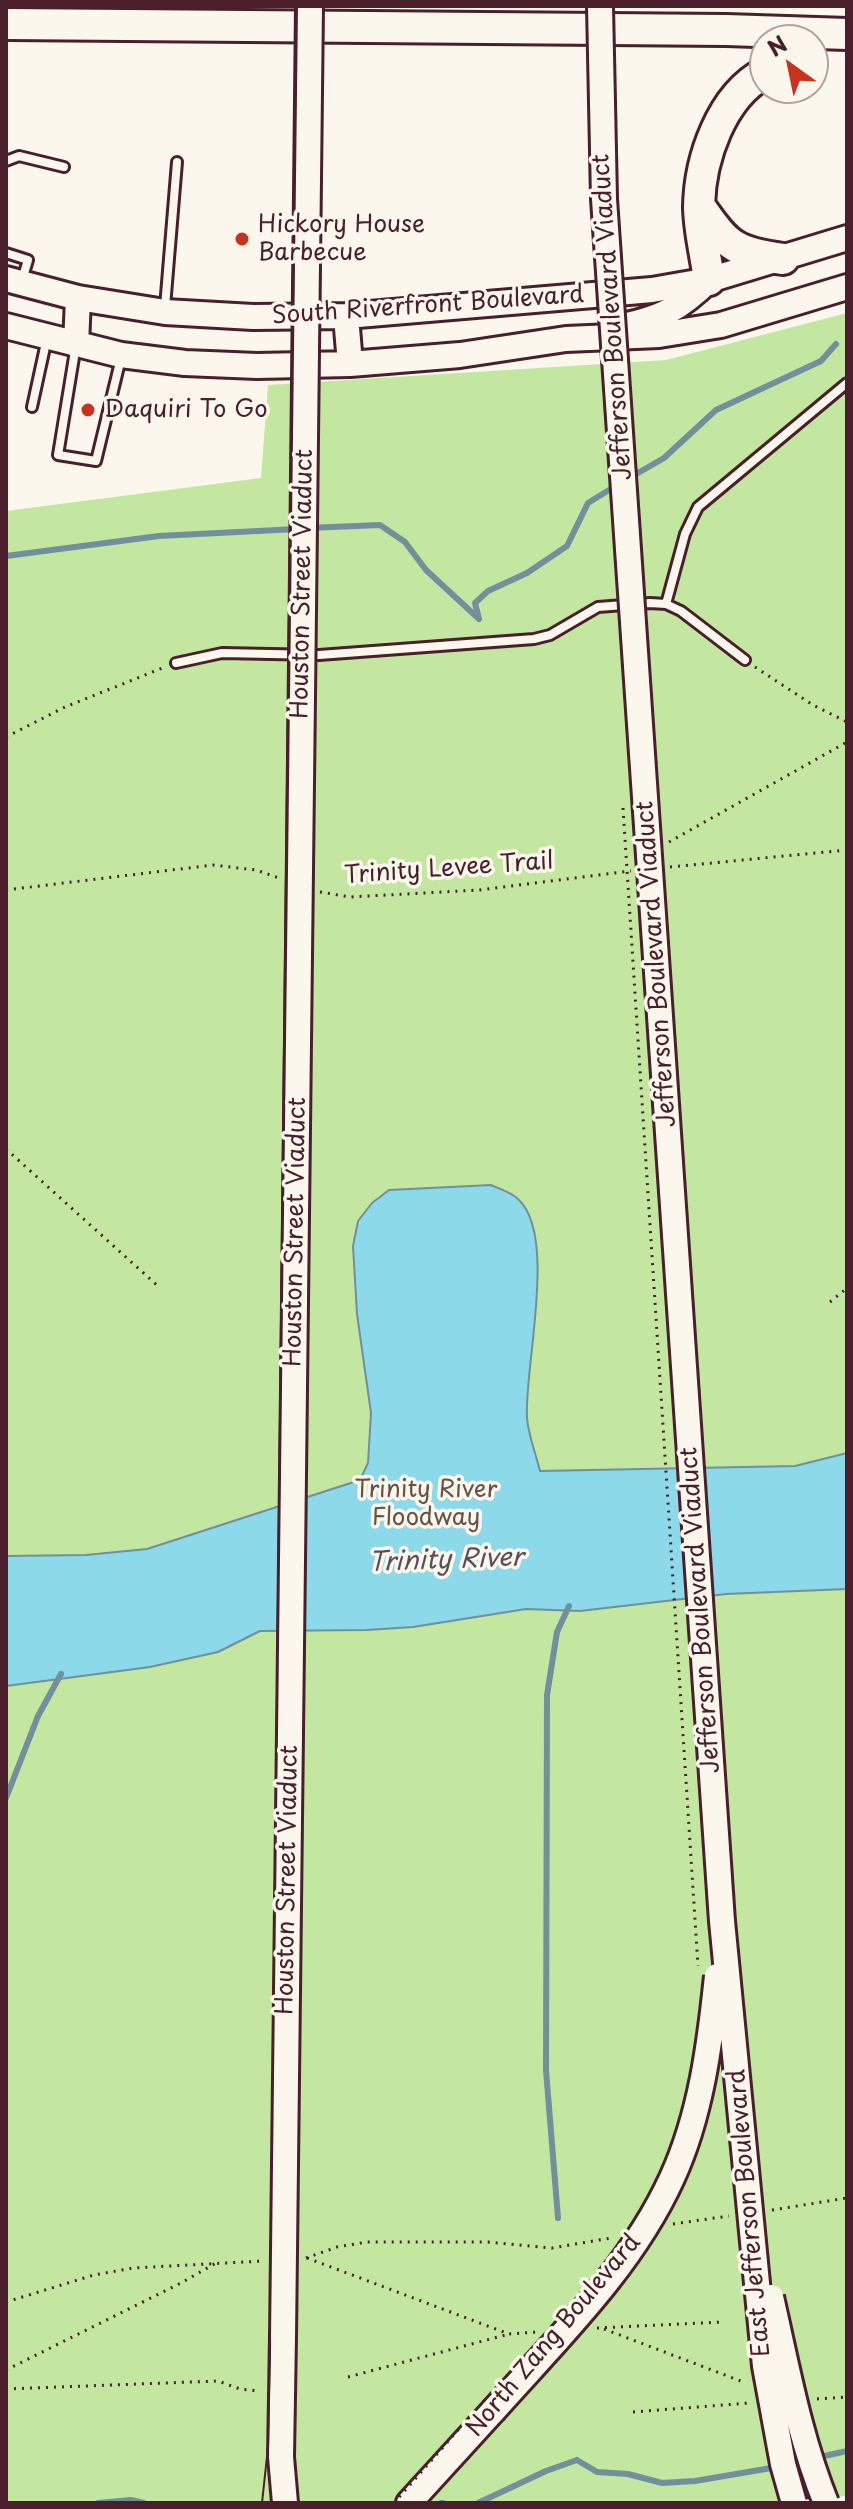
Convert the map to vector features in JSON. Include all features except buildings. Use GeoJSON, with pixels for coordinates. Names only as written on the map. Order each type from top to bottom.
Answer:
{"type":"FeatureCollection","features":[{"type":"Feature","properties":{"kind":"highway"},"geometry":{"type":"LineString","coordinates":[[6,24],[726,30],[847,36]]}},
{"type":"Feature","properties":{"kind":"highway"},"geometry":{"type":"LineString","coordinates":[[709,280],[699,206],[707,152],[727,109],[749,85]]}},
{"type":"Feature","properties":{"kind":"highway"},"geometry":{"type":"LineString","coordinates":[[699,206],[721,236],[750,255],[783,259]]}},
{"type":"Feature","properties":{"kind":"main road","name":"Houston Street Viaduct"},"geometry":{"type":"LineString","coordinates":[[281,2457],[310,6]]}},
{"type":"Feature","properties":{"kind":"main road","name":"Jefferson Boulevard Viaduct"},"geometry":{"type":"LineString","coordinates":[[600,6],[604,199],[722,1921]]}},
{"type":"Feature","properties":{"kind":"main road","name":"South Riverfront Boulevard"},"geometry":{"type":"LineString","coordinates":[[14,281],[78,298],[165,312],[253,317],[346,316],[652,290],[709,280],[847,238]]}},
{"type":"Feature","properties":{"kind":"main road"},"geometry":{"type":"LineString","coordinates":[[566,339],[653,319],[683,304],[709,280]]}},
{"type":"Feature","properties":{"kind":"main road","name":"South Riverfront Boulevard"},"geometry":{"type":"LineString","coordinates":[[6,326],[121,355],[199,364],[350,364],[460,355],[566,339],[659,335],[721,325],[847,287]]}},
{"type":"Feature","properties":{"kind":"main road"},"geometry":{"type":"LineString","coordinates":[[76,345],[78,298]]}},
{"type":"Feature","properties":{"kind":"main road"},"geometry":{"type":"LineString","coordinates":[[346,316],[350,364]]}},
{"type":"Feature","properties":{"kind":"main road","name":"East Jefferson Boulevard"},"geometry":{"type":"LineString","coordinates":[[722,1921],[755,2204],[765,2366],[783,2464],[794,2503]]}},
{"type":"Feature","properties":{"kind":"main road","name":"North Zang Boulevard"},"geometry":{"type":"LineString","coordinates":[[409,2503],[485,2410],[606,2282],[638,2238],[673,2177],[692,2125],[710,2043],[722,1921]]}},
{"type":"Feature","properties":{"kind":"main road"},"geometry":{"type":"LineString","coordinates":[[755,2204],[791,2395],[813,2471],[826,2503]]}},
{"type":"Feature","properties":{"kind":"main road"},"geometry":{"type":"LineString","coordinates":[[430,2503],[485,2410]]}},
{"type":"Feature","properties":{"kind":"main road"},"geometry":{"type":"LineString","coordinates":[[272,2503],[281,2457]]}},
{"type":"Feature","properties":{"kind":"main road"},"geometry":{"type":"LineString","coordinates":[[281,2457],[285,2503]]}},
{"type":"Feature","properties":{"kind":"lane"},"geometry":{"type":"LineString","coordinates":[[6,161],[19,156],[64,167]]}},
{"type":"Feature","properties":{"kind":"lane"},"geometry":{"type":"LineString","coordinates":[[165,312],[177,162]]}},
{"type":"Feature","properties":{"kind":"lane"},"geometry":{"type":"LineString","coordinates":[[6,253],[28,260],[14,281]]}},
{"type":"Feature","properties":{"kind":"lane"},"geometry":{"type":"LineString","coordinates":[[32,407],[47,337]]}},
{"type":"Feature","properties":{"kind":"lane"},"geometry":{"type":"LineString","coordinates":[[76,345],[58,455],[96,461],[121,355]]}},
{"type":"Feature","properties":{"kind":"lane"},"geometry":{"type":"LineString","coordinates":[[666,604],[685,534],[698,507],[847,383]]}},
{"type":"Feature","properties":{"kind":"lane"},"geometry":{"type":"LineString","coordinates":[[176,663],[222,653],[319,655],[534,639],[550,635],[598,607],[650,603],[666,604],[681,611],[745,660]]}},
{"type":"Feature","properties":{"kind":"path"},"geometry":{"type":"LineString","coordinates":[[745,660],[813,705],[847,722]]}},
{"type":"Feature","properties":{"kind":"path"},"geometry":{"type":"LineString","coordinates":[[6,737],[65,707],[176,663]]}},
{"type":"Feature","properties":{"kind":"path"},"geometry":{"type":"LineString","coordinates":[[668,843],[847,742]]}},
{"type":"Feature","properties":{"kind":"path"},"geometry":{"type":"LineString","coordinates":[[622,805],[697,1918],[698,1976]]}},
{"type":"Feature","properties":{"kind":"path"},"geometry":{"type":"LineString","coordinates":[[661,868],[847,850]]}},
{"type":"Feature","properties":{"kind":"path"},"geometry":{"type":"LineString","coordinates":[[6,890],[213,865],[256,870],[282,879]]}},
{"type":"Feature","properties":{"kind":"path","name":"Trinity Levee Trail"},"geometry":{"type":"LineString","coordinates":[[613,873],[627,866]]}},
{"type":"Feature","properties":{"kind":"path","name":"Trinity Levee Trail"},"geometry":{"type":"LineString","coordinates":[[320,892],[350,897],[464,891],[645,870]]}},
{"type":"Feature","properties":{"kind":"path"},"geometry":{"type":"LineString","coordinates":[[6,1149],[159,1287]]}},
{"type":"Feature","properties":{"kind":"path"},"geometry":{"type":"LineString","coordinates":[[830,1302],[847,1288]]}},
{"type":"Feature","properties":{"kind":"path"},"geometry":{"type":"LineString","coordinates":[[755,2204],[847,2198]]}},
{"type":"Feature","properties":{"kind":"path"},"geometry":{"type":"LineString","coordinates":[[659,2227],[732,2215]]}},
{"type":"Feature","properties":{"kind":"path"},"geometry":{"type":"LineString","coordinates":[[298,2260],[337,2247],[367,2242],[488,2242],[552,2248],[615,2237]]}},
{"type":"Feature","properties":{"kind":"path"},"geometry":{"type":"LineString","coordinates":[[307,2258],[509,2334],[348,2377]]}},
{"type":"Feature","properties":{"kind":"path"},"geometry":{"type":"LineString","coordinates":[[6,2302],[94,2275],[133,2268],[275,2261]]}},
{"type":"Feature","properties":{"kind":"path"},"geometry":{"type":"LineString","coordinates":[[6,2370],[218,2262]]}},
{"type":"Feature","properties":{"kind":"path"},"geometry":{"type":"LineString","coordinates":[[722,2322],[600,2328],[751,2385]]}},
{"type":"Feature","properties":{"kind":"path"},"geometry":{"type":"LineString","coordinates":[[6,2389],[218,2381],[240,2389],[260,2391]]}},
{"type":"Feature","properties":{"kind":"path"},"geometry":{"type":"LineString","coordinates":[[816,2399],[847,2397]]}},
{"type":"Feature","properties":{"kind":"path"},"geometry":{"type":"LineString","coordinates":[[633,2412],[758,2403]]}},
{"type":"Feature","properties":{"kind":"path"},"geometry":{"type":"LineString","coordinates":[[394,2503],[485,2410]]}},
{"type":"Feature","properties":{"kind":"green space","name":"Trinity River Floodway"},"geometry":{"type":"Polygon","coordinates":[[[847,313],[847,2496],[746,2503],[6,2503],[6,511],[261,478],[268,385],[666,360],[847,313]]]}},
{"type":"Feature","properties":{"kind":"water","name":"Trinity River"},"geometry":{"type":"Polygon","coordinates":[[[491,1185],[518,1199],[530,1217],[536,1241],[538,1271],[527,1417],[540,1471],[795,1466],[847,1453],[847,1589],[726,1594],[580,1611],[526,1609],[413,1627],[260,1631],[218,1652],[150,1667],[6,1686],[6,1556],[86,1555],[147,1549],[360,1480],[368,1463],[371,1413],[357,1314],[353,1246],[358,1221],[372,1203],[389,1190],[491,1185]]]}},
{"type":"Feature","properties":{"kind":"waterway"},"geometry":{"type":"LineString","coordinates":[[631,477],[664,458],[716,410],[821,361],[836,344]]}},
{"type":"Feature","properties":{"kind":"waterway"},"geometry":{"type":"LineString","coordinates":[[479,619],[475,603],[488,591],[527,573],[567,546],[588,503],[617,485]]}},
{"type":"Feature","properties":{"kind":"waterway"},"geometry":{"type":"LineString","coordinates":[[308,528],[380,525],[405,542],[426,570],[479,619]]}},
{"type":"Feature","properties":{"kind":"waterway"},"geometry":{"type":"LineString","coordinates":[[6,556],[159,536],[297,529]]}},
{"type":"Feature","properties":{"kind":"waterway"},"geometry":{"type":"LineString","coordinates":[[558,2218],[546,2070],[547,1695],[557,1632],[569,1606]]}},
{"type":"Feature","properties":{"kind":"waterway"},"geometry":{"type":"LineString","coordinates":[[6,1798],[38,1716],[61,1674]]}},
{"type":"Feature","properties":{"kind":"waterway"},"geometry":{"type":"LineString","coordinates":[[815,2458],[847,2451]]}},
{"type":"Feature","properties":{"kind":"waterway"},"geometry":{"type":"LineString","coordinates":[[577,2460],[597,2472],[628,2474],[662,2483],[695,2481],[777,2467]]}},
{"type":"Feature","properties":{"kind":"waterway"},"geometry":{"type":"LineString","coordinates":[[478,2503],[577,2460]]}},
{"type":"Feature","properties":{"kind":"waterway"},"geometry":{"type":"LineString","coordinates":[[98,2503],[131,2500],[144,2503]]}},
{"type":"Feature","properties":{"kind":"tram line"},"geometry":{"type":"LineString","coordinates":[[262,2503],[268,2447],[270,2351],[295,6]]}},
{"type":"Feature","properties":{"kind":"place","name":"Hickory House Barbecue"},"geometry":{"type":"Point","coordinates":[242,239]}},
{"type":"Feature","properties":{"kind":"place","name":"Daquiri To Go"},"geometry":{"type":"Point","coordinates":[88,410]}}]}
